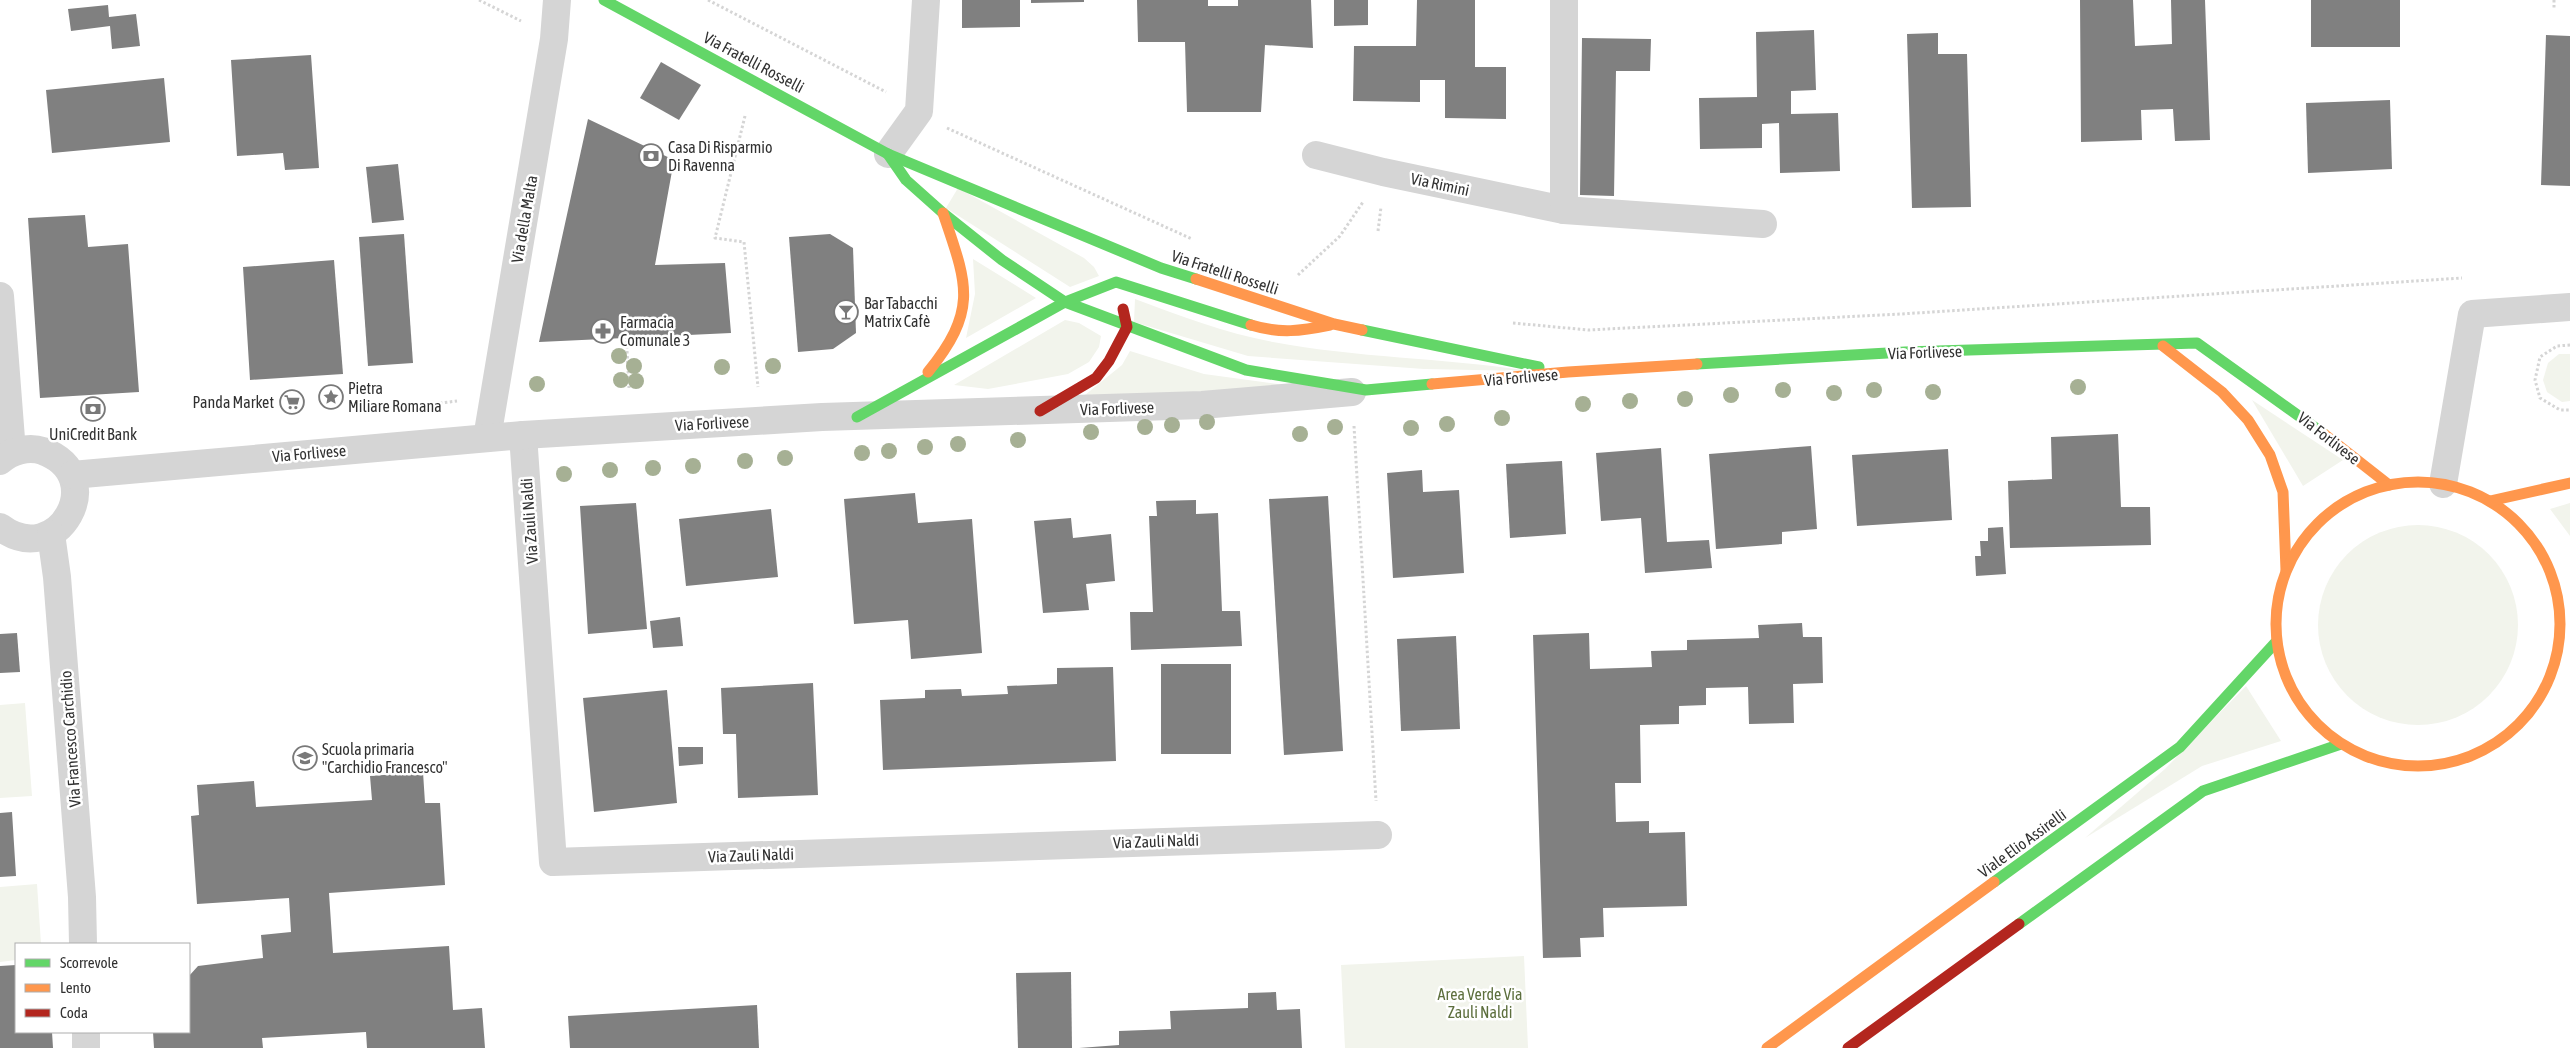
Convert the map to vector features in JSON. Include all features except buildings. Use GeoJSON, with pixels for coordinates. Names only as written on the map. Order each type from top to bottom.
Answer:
{"type":"FeatureCollection","features":[{"type":"Feature","properties":{"kind":"main road","name":"Via Fratelli Rosselli"},"geometry":{"type":"LineString","coordinates":[[604,0],[888,154],[1161,268],[1334,324],[1568,372]]}},
{"type":"Feature","properties":{"kind":"main road","name":"Via Fratelli Rosselli"},"geometry":{"type":"LineString","coordinates":[[888,154],[906,180],[943,213],[1002,260],[1065,302],[1127,327],[1246,370],[1366,390]]}},
{"type":"Feature","properties":{"kind":"main road"},"geometry":{"type":"LineString","coordinates":[[917,384],[944,355],[960,328],[965,297],[961,267],[943,213]]}},
{"type":"Feature","properties":{"kind":"main road"},"geometry":{"type":"LineString","coordinates":[[1092,238],[1104,260]]}},
{"type":"Feature","properties":{"kind":"main road"},"geometry":{"type":"LineString","coordinates":[[1040,411],[1096,378],[1110,361],[1127,327],[1114,278]]}},
{"type":"Feature","properties":{"kind":"main road"},"geometry":{"type":"LineString","coordinates":[[857,417],[1065,302],[1114,278],[1270,331],[1299,331],[1334,324]]}},
{"type":"Feature","properties":{"kind":"main road","name":"Via Forlivese"},"geometry":{"type":"LineString","coordinates":[[1366,390],[1568,372],[1905,352],[2163,346],[2197,343],[2289,407],[2389,484]]}},
{"type":"Feature","properties":{"kind":"main road"},"geometry":{"type":"LineString","coordinates":[[2163,346],[2222,392],[2248,420],[2270,455],[2283,492],[2286,570],[2277,605],[2276,642],[2287,682],[2310,717],[2340,744],[2384,763],[2394,764],[2432,766],[2478,754],[2517,726],[2546,688],[2560,642],[2559,601],[2546,561],[2522,527],[2490,501],[2443,484],[2416,482],[2389,484],[2346,501],[2311,531],[2286,570]]}},
{"type":"Feature","properties":{"kind":"main road"},"geometry":{"type":"LineString","coordinates":[[2490,501],[2570,483]]}},
{"type":"Feature","properties":{"kind":"main road"},"geometry":{"type":"LineString","coordinates":[[2560,642],[2570,630]]}},
{"type":"Feature","properties":{"kind":"main road","name":"Viale Elio Assirelli"},"geometry":{"type":"LineString","coordinates":[[1767,1048],[2180,748],[2276,642]]}},
{"type":"Feature","properties":{"kind":"main road"},"geometry":{"type":"LineString","coordinates":[[1848,1048],[2203,791],[2340,744]]}},
{"type":"Feature","properties":{"kind":"street","name":"Via della Malta"},"geometry":{"type":"LineString","coordinates":[[486,438],[554,39],[557,0]]}},
{"type":"Feature","properties":{"kind":"street"},"geometry":{"type":"LineString","coordinates":[[888,154],[919,111],[926,0]]}},
{"type":"Feature","properties":{"kind":"street"},"geometry":{"type":"LineString","coordinates":[[1564,0],[1564,210]]}},
{"type":"Feature","properties":{"kind":"street","name":"Via Rimini"},"geometry":{"type":"LineString","coordinates":[[1316,155],[1383,172],[1564,210],[1763,224]]}},
{"type":"Feature","properties":{"kind":"street"},"geometry":{"type":"LineString","coordinates":[[0,296],[6,457],[26,449],[40,450],[53,455],[64,463],[72,475],[75,488],[70,515],[62,526],[51,534],[25,538],[12,535],[0,527]]}},
{"type":"Feature","properties":{"kind":"street"},"geometry":{"type":"LineString","coordinates":[[2443,484],[2472,314],[2570,306]]}},
{"type":"Feature","properties":{"kind":"street","name":"Via Forlivese"},"geometry":{"type":"LineString","coordinates":[[72,475],[523,434],[761,420],[1202,405],[1366,390]]}},
{"type":"Feature","properties":{"kind":"street","name":"Via Zauli Naldi"},"geometry":{"type":"LineString","coordinates":[[523,434],[553,862],[1378,834]]}},
{"type":"Feature","properties":{"kind":"street","name":"Via Francesco Carchidio"},"geometry":{"type":"LineString","coordinates":[[51,534],[57,577],[82,897],[83,943]]}},
{"type":"Feature","properties":{"kind":"street"},"geometry":{"type":"LineString","coordinates":[[86,1033],[86,1048]]}},
{"type":"Feature","properties":{"kind":"path"},"geometry":{"type":"LineString","coordinates":[[708,0],[891,95]]}},
{"type":"Feature","properties":{"kind":"path"},"geometry":{"type":"LineString","coordinates":[[2554,0],[2554,8]]}},
{"type":"Feature","properties":{"kind":"path"},"geometry":{"type":"LineString","coordinates":[[754,80],[715,238],[744,242],[761,420]]}},
{"type":"Feature","properties":{"kind":"path"},"geometry":{"type":"LineString","coordinates":[[949,129],[1194,240]]}},
{"type":"Feature","properties":{"kind":"path"},"geometry":{"type":"LineString","coordinates":[[966,144],[968,139]]}},
{"type":"Feature","properties":{"kind":"path"},"geometry":{"type":"LineString","coordinates":[[1291,281],[1340,236],[1383,172]]}},
{"type":"Feature","properties":{"kind":"path"},"geometry":{"type":"LineString","coordinates":[[1378,231],[1382,205]]}},
{"type":"Feature","properties":{"kind":"path"},"geometry":{"type":"LineString","coordinates":[[1512,323],[1588,330],[1901,314],[2463,278]]}},
{"type":"Feature","properties":{"kind":"path"},"geometry":{"type":"LineString","coordinates":[[626,331],[630,388]]}},
{"type":"Feature","properties":{"kind":"path"},"geometry":{"type":"LineString","coordinates":[[2570,345],[2557,346],[2540,357],[2534,380],[2540,398],[2560,410],[2570,410]]}},
{"type":"Feature","properties":{"kind":"path"},"geometry":{"type":"LineString","coordinates":[[425,404],[457,401],[464,398]]}},
{"type":"Feature","properties":{"kind":"path"},"geometry":{"type":"LineString","coordinates":[[1354,422],[1378,834]]}},
{"type":"Feature","properties":{"kind":"green space"},"geometry":{"type":"Polygon","coordinates":[[[958,188],[1084,258],[1094,267],[1099,276],[1070,287],[946,208],[958,188]]]}},
{"type":"Feature","properties":{"kind":"green space"},"geometry":{"type":"Polygon","coordinates":[[[973,259],[1036,298],[966,338],[975,294],[973,259]]]}},
{"type":"Feature","properties":{"kind":"green space"},"geometry":{"type":"Polygon","coordinates":[[[1135,299],[1220,329],[1273,342],[1369,355],[1466,363],[1530,371],[1424,369],[1248,356],[1134,322],[1135,299]]]}},
{"type":"Feature","properties":{"kind":"green space"},"geometry":{"type":"Polygon","coordinates":[[[1065,320],[1079,323],[1101,336],[1099,347],[1089,362],[1068,374],[988,389],[954,385],[1065,320]]]}},
{"type":"Feature","properties":{"kind":"green space"},"geometry":{"type":"Polygon","coordinates":[[[1130,351],[1204,374],[1293,386],[1080,399],[1122,365],[1130,351]]]}},
{"type":"Feature","properties":{"kind":"green space"},"geometry":{"type":"Polygon","coordinates":[[[2559,354],[2570,354],[2570,401],[2562,402],[2547,392],[2543,380],[2548,363],[2559,354]]]}},
{"type":"Feature","properties":{"kind":"green space"},"geometry":{"type":"Polygon","coordinates":[[[2252,400],[2343,460],[2303,486],[2252,400]]]}},
{"type":"Feature","properties":{"kind":"green space"},"geometry":{"type":"Polygon","coordinates":[[[2570,503],[2570,536],[2550,509],[2570,503]]]}},
{"type":"Feature","properties":{"kind":"green space"},"geometry":{"type":"Polygon","coordinates":[[[2418,525],[2437,527],[2456,533],[2473,542],[2489,554],[2501,570],[2510,587],[2516,606],[2518,625],[2516,644],[2510,663],[2501,680],[2489,696],[2473,708],[2456,717],[2437,723],[2418,725],[2399,723],[2380,717],[2363,708],[2347,696],[2335,680],[2326,663],[2320,644],[2318,625],[2320,606],[2326,587],[2335,570],[2347,554],[2363,542],[2380,533],[2399,527],[2418,525]]]}},
{"type":"Feature","properties":{"kind":"green space"},"geometry":{"type":"Polygon","coordinates":[[[2246,686],[2281,741],[2202,766],[2085,838],[2165,769],[2246,686]]]}},
{"type":"Feature","properties":{"kind":"green space"},"geometry":{"type":"Polygon","coordinates":[[[25,703],[32,796],[0,798],[0,705],[25,703]]]}},
{"type":"Feature","properties":{"kind":"green space"},"geometry":{"type":"Polygon","coordinates":[[[37,884],[41,943],[15,943],[15,960],[0,962],[0,887],[37,884]]]}},
{"type":"Feature","properties":{"kind":"green space","name":"Area Verde Via Zauli Naldi"},"geometry":{"type":"Polygon","coordinates":[[[1524,956],[1528,1048],[1345,1048],[1341,965],[1524,956]]]}},
{"type":"Feature","properties":{"kind":"traffic: fast"},"geometry":{"type":"LineString","coordinates":[[604,0],[888,154],[1161,268],[1196,279]]}},
{"type":"Feature","properties":{"kind":"traffic: fast"},"geometry":{"type":"LineString","coordinates":[[888,154],[906,180],[943,213],[1002,260],[1065,302],[1246,370],[1366,390],[1432,384]]}},
{"type":"Feature","properties":{"kind":"traffic: fast"},"geometry":{"type":"LineString","coordinates":[[857,417],[1065,302],[1116,282],[1251,325]]}},
{"type":"Feature","properties":{"kind":"traffic: fast"},"geometry":{"type":"LineString","coordinates":[[1362,330],[1539,367]]}},
{"type":"Feature","properties":{"kind":"traffic: fast"},"geometry":{"type":"LineString","coordinates":[[1697,364],[1905,352],[2197,343],[2324,434]]}},
{"type":"Feature","properties":{"kind":"traffic: fast"},"geometry":{"type":"LineString","coordinates":[[1994,882],[2180,747],[2276,642]]}},
{"type":"Feature","properties":{"kind":"traffic: fast"},"geometry":{"type":"LineString","coordinates":[[2019,924],[2203,791],[2341,744]]}},
{"type":"Feature","properties":{"kind":"traffic: slow"},"geometry":{"type":"LineString","coordinates":[[928,372],[955,331],[964,296],[958,259],[943,213]]}},
{"type":"Feature","properties":{"kind":"traffic: slow"},"geometry":{"type":"LineString","coordinates":[[1196,279],[1334,324],[1362,330]]}},
{"type":"Feature","properties":{"kind":"traffic: slow"},"geometry":{"type":"LineString","coordinates":[[1251,325],[1281,331],[1310,329],[1330,325]]}},
{"type":"Feature","properties":{"kind":"traffic: slow"},"geometry":{"type":"LineString","coordinates":[[2163,346],[2222,392],[2248,420],[2270,455],[2283,492],[2286,570]]}},
{"type":"Feature","properties":{"kind":"traffic: slow"},"geometry":{"type":"LineString","coordinates":[[1432,384],[1568,372],[1697,364]]}},
{"type":"Feature","properties":{"kind":"traffic: slow"},"geometry":{"type":"LineString","coordinates":[[2324,434],[2389,485]]}},
{"type":"Feature","properties":{"kind":"traffic: slow"},"geometry":{"type":"LineString","coordinates":[[2418,482],[2446,485],[2472,493],[2497,506],[2518,524],[2536,545],[2549,570],[2557,596],[2560,624],[2557,652],[2549,678],[2536,703],[2518,724],[2497,742],[2472,755],[2446,763],[2418,766],[2390,763],[2364,755],[2339,742],[2318,724],[2300,703],[2287,678],[2279,652],[2276,624],[2279,596],[2287,570],[2300,545],[2318,524],[2339,506],[2364,493],[2390,485],[2418,482]]}},
{"type":"Feature","properties":{"kind":"traffic: slow"},"geometry":{"type":"LineString","coordinates":[[2490,501],[2570,483]]}},
{"type":"Feature","properties":{"kind":"traffic: slow"},"geometry":{"type":"LineString","coordinates":[[1767,1048],[1994,882]]}},
{"type":"Feature","properties":{"kind":"traffic: jam"},"geometry":{"type":"LineString","coordinates":[[1040,411],[1096,378],[1109,361],[1127,327],[1123,309]]}},
{"type":"Feature","properties":{"kind":"traffic: jam"},"geometry":{"type":"LineString","coordinates":[[1848,1048],[2019,924]]}},
{"type":"Feature","properties":{"kind":"place","name":"Casa Di Risparmio Di Ravenna"},"geometry":{"type":"Point","coordinates":[651,156]}},
{"type":"Feature","properties":{"kind":"place","name":"Bar Tabacchi Matrix Cafè"},"geometry":{"type":"Point","coordinates":[846,312]}},
{"type":"Feature","properties":{"kind":"place","name":"Farmacia Comunale 3"},"geometry":{"type":"Point","coordinates":[603,331]}},
{"type":"Feature","properties":{"kind":"place","name":"Pietra Miliare Romana"},"geometry":{"type":"Point","coordinates":[331,397]}},
{"type":"Feature","properties":{"kind":"place","name":"Panda Market"},"geometry":{"type":"Point","coordinates":[292,402]}},
{"type":"Feature","properties":{"kind":"place","name":"UniCredit Bank"},"geometry":{"type":"Point","coordinates":[93,409]}},
{"type":"Feature","properties":{"kind":"place","name":"Scuola primaria \"Carchidio Francesco\""},"geometry":{"type":"Point","coordinates":[305,758]}}]}
